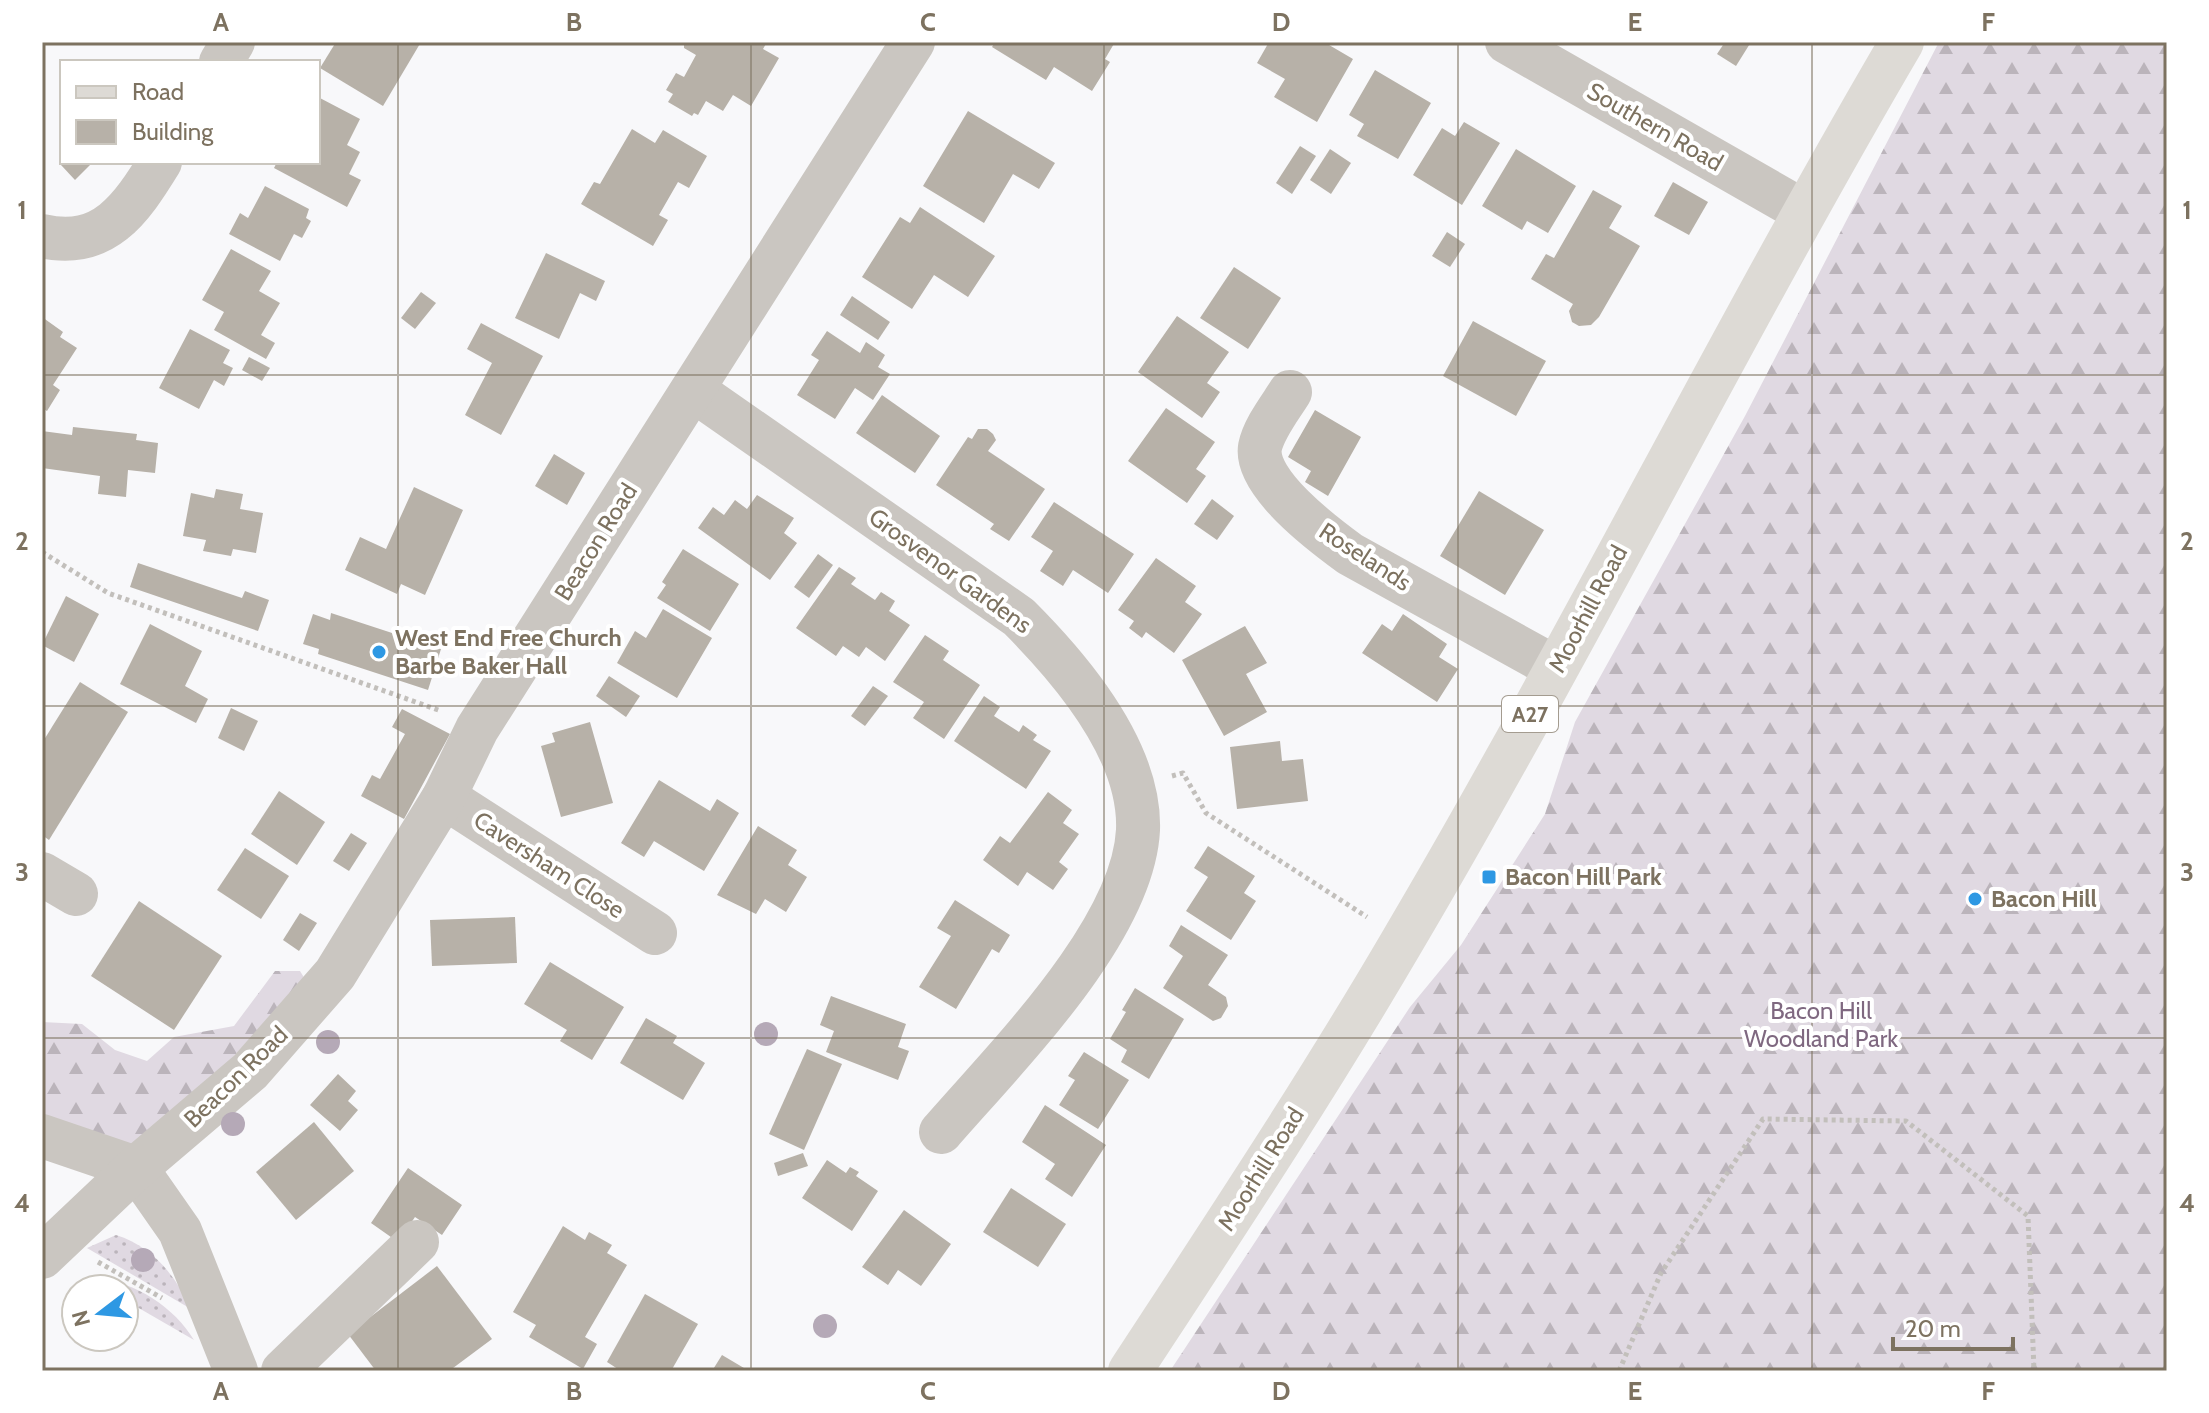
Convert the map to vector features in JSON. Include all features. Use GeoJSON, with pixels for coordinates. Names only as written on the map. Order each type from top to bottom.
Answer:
{"type":"FeatureCollection","features":[{"type":"Feature","properties":{"kind":"main road","name":"Moorhill Road"},"geometry":{"type":"LineString","coordinates":[[1130,1371],[1269,1158],[1403,940],[1556,668],[1803,211],[1902,42]]}},
{"type":"Feature","properties":{"kind":"street"},"geometry":{"type":"LineString","coordinates":[[222,60],[233,42]]}},
{"type":"Feature","properties":{"kind":"street","name":"Beacon Road"},"geometry":{"type":"LineString","coordinates":[[50,1248],[136,1168],[250,1071],[335,974],[444,797],[477,729],[913,42]]}},
{"type":"Feature","properties":{"kind":"street","name":"Southern Road"},"geometry":{"type":"LineString","coordinates":[[1507,42],[1803,211]]}},
{"type":"Feature","properties":{"kind":"street"},"geometry":{"type":"LineString","coordinates":[[61,238],[105,228],[134,205],[159,164]]}},
{"type":"Feature","properties":{"kind":"street","name":"Grosvenor Gardens"},"geometry":{"type":"LineString","coordinates":[[693,390],[1019,617],[1054,652],[1085,693],[1113,739],[1133,787],[1138,829],[1131,869],[1115,910],[1066,984],[940,1131]]}},
{"type":"Feature","properties":{"kind":"street","name":"Roselands"},"geometry":{"type":"LineString","coordinates":[[1290,392],[1260,448],[1262,465],[1279,491],[1322,534],[1350,554],[1556,668]]}},
{"type":"Feature","properties":{"kind":"street","name":"Caversham Close"},"geometry":{"type":"LineString","coordinates":[[444,797],[655,935]]}},
{"type":"Feature","properties":{"kind":"street"},"geometry":{"type":"LineString","coordinates":[[42,1136],[136,1168],[180,1231],[236,1371]]}},
{"type":"Feature","properties":{"kind":"street"},"geometry":{"type":"LineString","coordinates":[[283,1371],[417,1242]]}},
{"type":"Feature","properties":{"kind":"path"},"geometry":{"type":"LineString","coordinates":[[42,552],[108,593],[431,706],[477,729]]}},
{"type":"Feature","properties":{"kind":"path"},"geometry":{"type":"LineString","coordinates":[[1133,787],[1183,773],[1206,813],[1403,940]]}},
{"type":"Feature","properties":{"kind":"path"},"geometry":{"type":"LineString","coordinates":[[1619,1371],[1661,1273],[1763,1119],[1906,1121],[2028,1216],[2034,1371]]}},
{"type":"Feature","properties":{"kind":"path"},"geometry":{"type":"LineString","coordinates":[[50,1248],[170,1303]]}},
{"type":"Feature","properties":{"kind":"green space","name":"Bacon Hill Woodland Park"},"geometry":{"type":"Polygon","coordinates":[[[1939,42],[2167,42],[2167,1371],[1170,1371],[1410,1007],[1461,945],[1545,814],[1575,722],[1745,416],[1939,42]]]}},
{"type":"Feature","properties":{"kind":"green space"},"geometry":{"type":"Polygon","coordinates":[[[275,971],[300,971],[308,984],[137,1151],[42,1120],[42,1022],[82,1024],[115,1050],[147,1061],[174,1037],[234,1026],[275,971]]]}},
{"type":"Feature","properties":{"kind":"green space"},"geometry":{"type":"Polygon","coordinates":[[[116,1235],[141,1247],[170,1274],[191,1309],[140,1279],[140,1273],[130,1273],[87,1248],[116,1235]]]}},
{"type":"Feature","properties":{"kind":"green space"},"geometry":{"type":"Polygon","coordinates":[[[140,1291],[176,1317],[194,1340],[140,1309],[140,1291]]]}},
{"type":"Feature","properties":{"kind":"building"},"geometry":{"type":"Polygon","coordinates":[[[336,42],[421,42],[383,106],[320,68],[336,42]]]}},
{"type":"Feature","properties":{"kind":"building"},"geometry":{"type":"Polygon","coordinates":[[[684,42],[767,42],[763,49],[779,58],[751,106],[733,95],[723,111],[706,101],[698,115],[694,113],[692,116],[668,102],[673,94],[666,90],[676,73],[684,77],[696,55],[684,48],[684,42]]]}},
{"type":"Feature","properties":{"kind":"building"},"geometry":{"type":"Polygon","coordinates":[[[995,42],[1115,42],[1105,59],[1110,62],[1092,91],[1054,67],[1046,80],[992,47],[995,42]]]}},
{"type":"Feature","properties":{"kind":"building"},"geometry":{"type":"Polygon","coordinates":[[[1269,42],[1324,42],[1353,59],[1317,122],[1274,97],[1285,79],[1257,63],[1269,42]]]}},
{"type":"Feature","properties":{"kind":"building"},"geometry":{"type":"Polygon","coordinates":[[[1725,42],[1751,42],[1736,66],[1717,54],[1725,42]]]}},
{"type":"Feature","properties":{"kind":"building"},"geometry":{"type":"Polygon","coordinates":[[[1375,70],[1431,103],[1398,159],[1357,136],[1364,124],[1349,115],[1375,70]]]}},
{"type":"Feature","properties":{"kind":"building"},"geometry":{"type":"Polygon","coordinates":[[[320,98],[360,119],[347,145],[360,152],[349,174],[361,180],[347,207],[274,168],[276,164],[320,164],[320,98]]]}},
{"type":"Feature","properties":{"kind":"building"},"geometry":{"type":"Polygon","coordinates":[[[968,111],[1055,163],[1039,189],[1013,174],[984,223],[923,186],[968,111]]]}},
{"type":"Feature","properties":{"kind":"building"},"geometry":{"type":"Polygon","coordinates":[[[1464,122],[1500,143],[1462,205],[1413,175],[1442,128],[1455,136],[1464,122]]]}},
{"type":"Feature","properties":{"kind":"building"},"geometry":{"type":"Polygon","coordinates":[[[632,129],[655,143],[663,130],[707,156],[689,188],[678,182],[659,215],[668,220],[653,246],[581,204],[594,182],[600,184],[632,129]]]}},
{"type":"Feature","properties":{"kind":"building"},"geometry":{"type":"Polygon","coordinates":[[[1300,146],[1316,156],[1292,194],[1276,183],[1300,146]]]}},
{"type":"Feature","properties":{"kind":"building"},"geometry":{"type":"Polygon","coordinates":[[[1330,149],[1351,163],[1331,194],[1310,180],[1330,149]]]}},
{"type":"Feature","properties":{"kind":"building"},"geometry":{"type":"Polygon","coordinates":[[[1516,149],[1576,186],[1548,233],[1527,221],[1522,230],[1482,206],[1516,149]]]}},
{"type":"Feature","properties":{"kind":"building"},"geometry":{"type":"Polygon","coordinates":[[[62,164],[91,164],[75,180],[62,164]]]}},
{"type":"Feature","properties":{"kind":"building"},"geometry":{"type":"Polygon","coordinates":[[[1673,182],[1708,202],[1689,235],[1654,216],[1673,182]]]}},
{"type":"Feature","properties":{"kind":"building"},"geometry":{"type":"Polygon","coordinates":[[[265,186],[309,209],[306,218],[311,221],[302,238],[294,234],[280,261],[229,234],[240,213],[248,218],[265,186]]]}},
{"type":"Feature","properties":{"kind":"building"},"geometry":{"type":"Polygon","coordinates":[[[1593,190],[1622,206],[1609,228],[1640,246],[1599,317],[1591,325],[1579,326],[1572,322],[1569,311],[1573,304],[1531,279],[1546,254],[1554,258],[1593,190]]]}},
{"type":"Feature","properties":{"kind":"building"},"geometry":{"type":"Polygon","coordinates":[[[920,207],[995,256],[968,297],[934,275],[912,309],[862,277],[900,217],[910,223],[920,207]]]}},
{"type":"Feature","properties":{"kind":"building"},"geometry":{"type":"Polygon","coordinates":[[[1447,232],[1465,244],[1450,267],[1432,256],[1447,232]]]}},
{"type":"Feature","properties":{"kind":"building"},"geometry":{"type":"Polygon","coordinates":[[[231,249],[271,271],[259,291],[280,303],[261,335],[275,343],[266,359],[214,330],[224,312],[202,300],[231,249]]]}},
{"type":"Feature","properties":{"kind":"building"},"geometry":{"type":"Polygon","coordinates":[[[546,253],[605,281],[596,301],[580,293],[559,339],[515,318],[546,253]]]}},
{"type":"Feature","properties":{"kind":"building"},"geometry":{"type":"Polygon","coordinates":[[[1234,267],[1281,298],[1248,349],[1200,318],[1234,267]]]}},
{"type":"Feature","properties":{"kind":"building"},"geometry":{"type":"Polygon","coordinates":[[[421,292],[436,303],[415,329],[401,318],[421,292]]]}},
{"type":"Feature","properties":{"kind":"building"},"geometry":{"type":"Polygon","coordinates":[[[852,296],[890,322],[878,340],[840,315],[852,296]]]}},
{"type":"Feature","properties":{"kind":"building"},"geometry":{"type":"Polygon","coordinates":[[[1177,316],[1229,352],[1207,383],[1220,392],[1202,418],[1138,372],[1177,316]]]}},
{"type":"Feature","properties":{"kind":"building"},"geometry":{"type":"Polygon","coordinates":[[[42,317],[63,332],[60,337],[77,348],[53,385],[60,390],[47,411],[42,408],[42,317]]]}},
{"type":"Feature","properties":{"kind":"building"},"geometry":{"type":"Polygon","coordinates":[[[1473,321],[1546,361],[1516,416],[1443,376],[1473,321]]]}},
{"type":"Feature","properties":{"kind":"building"},"geometry":{"type":"Polygon","coordinates":[[[481,323],[543,356],[501,435],[465,415],[492,363],[467,349],[481,323]]]}},
{"type":"Feature","properties":{"kind":"building"},"geometry":{"type":"Polygon","coordinates":[[[190,329],[230,350],[223,363],[233,368],[224,386],[214,380],[199,409],[159,388],[190,329]]]}},
{"type":"Feature","properties":{"kind":"building"},"geometry":{"type":"Polygon","coordinates":[[[827,331],[860,353],[866,342],[885,355],[878,367],[890,374],[873,400],[855,388],[835,419],[797,395],[819,360],[811,355],[827,331]]]}},
{"type":"Feature","properties":{"kind":"building"},"geometry":{"type":"Polygon","coordinates":[[[249,357],[270,368],[262,381],[242,370],[249,357]]]}},
{"type":"Feature","properties":{"kind":"building"},"geometry":{"type":"Polygon","coordinates":[[[882,395],[940,436],[915,473],[856,433],[882,395]]]}},
{"type":"Feature","properties":{"kind":"building"},"geometry":{"type":"Polygon","coordinates":[[[1166,408],[1215,442],[1196,469],[1206,476],[1187,503],[1128,461],[1166,408]]]}},
{"type":"Feature","properties":{"kind":"building"},"geometry":{"type":"Polygon","coordinates":[[[1315,410],[1361,437],[1328,496],[1305,482],[1311,471],[1288,457],[1315,410]]]}},
{"type":"Feature","properties":{"kind":"building"},"geometry":{"type":"Polygon","coordinates":[[[73,427],[137,434],[136,440],[158,443],[155,473],[128,470],[126,497],[98,494],[100,476],[42,468],[42,431],[72,435],[73,427]]]}},
{"type":"Feature","properties":{"kind":"building"},"geometry":{"type":"Polygon","coordinates":[[[978,429],[987,429],[996,440],[988,451],[1045,489],[1009,541],[990,529],[994,524],[936,485],[968,437],[972,439],[978,429]]]}},
{"type":"Feature","properties":{"kind":"building"},"geometry":{"type":"Polygon","coordinates":[[[554,454],[585,473],[567,505],[535,486],[554,454]]]}},
{"type":"Feature","properties":{"kind":"building"},"geometry":{"type":"Polygon","coordinates":[[[414,487],[463,510],[425,595],[401,584],[397,594],[345,570],[360,537],[386,549],[414,487]]]}},
{"type":"Feature","properties":{"kind":"building"},"geometry":{"type":"Polygon","coordinates":[[[216,489],[243,494],[240,509],[263,513],[256,553],[233,549],[231,556],[203,551],[206,540],[183,536],[191,493],[214,498],[216,489]]]}},
{"type":"Feature","properties":{"kind":"building"},"geometry":{"type":"Polygon","coordinates":[[[1479,491],[1544,530],[1505,595],[1440,556],[1479,491]]]}},
{"type":"Feature","properties":{"kind":"building"},"geometry":{"type":"Polygon","coordinates":[[[757,495],[794,518],[784,533],[797,543],[770,580],[698,528],[713,507],[724,515],[735,500],[747,509],[757,495]]]}},
{"type":"Feature","properties":{"kind":"building"},"geometry":{"type":"Polygon","coordinates":[[[1212,499],[1234,516],[1217,540],[1194,524],[1212,499]]]}},
{"type":"Feature","properties":{"kind":"building"},"geometry":{"type":"Polygon","coordinates":[[[1054,502],[1134,554],[1108,593],[1073,570],[1063,586],[1040,571],[1053,551],[1031,537],[1054,502]]]}},
{"type":"Feature","properties":{"kind":"building"},"geometry":{"type":"Polygon","coordinates":[[[683,549],[739,584],[710,631],[657,598],[666,585],[662,582],[683,549]]]}},
{"type":"Feature","properties":{"kind":"building"},"geometry":{"type":"Polygon","coordinates":[[[818,554],[833,565],[809,598],[794,587],[818,554]]]}},
{"type":"Feature","properties":{"kind":"building"},"geometry":{"type":"Polygon","coordinates":[[[1156,558],[1196,586],[1185,602],[1202,614],[1174,653],[1146,632],[1142,638],[1129,628],[1134,621],[1118,610],[1156,558]]]}},
{"type":"Feature","properties":{"kind":"building"},"geometry":{"type":"Polygon","coordinates":[[[138,563],[242,598],[245,591],[269,600],[258,631],[130,587],[138,563]]]}},
{"type":"Feature","properties":{"kind":"building"},"geometry":{"type":"Polygon","coordinates":[[[839,567],[856,578],[851,584],[875,600],[881,592],[895,601],[889,611],[910,625],[885,661],[866,647],[859,657],[843,646],[836,656],[796,628],[839,567]]]}},
{"type":"Feature","properties":{"kind":"building"},"geometry":{"type":"Polygon","coordinates":[[[66,596],[99,614],[74,662],[42,645],[66,596]]]}},
{"type":"Feature","properties":{"kind":"building"},"geometry":{"type":"Polygon","coordinates":[[[663,609],[712,638],[677,698],[617,663],[635,631],[646,638],[663,609]]]}},
{"type":"Feature","properties":{"kind":"building","name":"West End Free Church Barbe Baker Hall"},"geometry":{"type":"Polygon","coordinates":[[[331,613],[441,649],[428,690],[318,654],[319,649],[303,644],[313,614],[330,620],[331,613]]]}},
{"type":"Feature","properties":{"kind":"building"},"geometry":{"type":"Polygon","coordinates":[[[1403,614],[1447,644],[1439,657],[1458,669],[1437,702],[1362,653],[1382,624],[1392,631],[1403,614]]]}},
{"type":"Feature","properties":{"kind":"building"},"geometry":{"type":"Polygon","coordinates":[[[150,624],[202,651],[185,686],[208,699],[196,723],[120,684],[150,624]]]}},
{"type":"Feature","properties":{"kind":"building"},"geometry":{"type":"Polygon","coordinates":[[[1245,626],[1267,663],[1246,674],[1267,712],[1224,736],[1182,660],[1245,626]]]}},
{"type":"Feature","properties":{"kind":"building"},"geometry":{"type":"Polygon","coordinates":[[[925,635],[949,651],[943,660],[980,685],[944,739],[913,718],[924,702],[893,682],[925,635]]]}},
{"type":"Feature","properties":{"kind":"building"},"geometry":{"type":"Polygon","coordinates":[[[609,676],[640,696],[626,717],[596,696],[609,676]]]}},
{"type":"Feature","properties":{"kind":"building"},"geometry":{"type":"Polygon","coordinates":[[[80,682],[128,712],[49,840],[42,835],[42,743],[80,682]]]}},
{"type":"Feature","properties":{"kind":"building"},"geometry":{"type":"Polygon","coordinates":[[[873,686],[888,696],[865,726],[851,716],[873,686]]]}},
{"type":"Feature","properties":{"kind":"building"},"geometry":{"type":"Polygon","coordinates":[[[984,696],[1000,707],[994,716],[1019,732],[1023,725],[1037,735],[1033,740],[1051,751],[1026,789],[954,741],[984,696]]]}},
{"type":"Feature","properties":{"kind":"building"},"geometry":{"type":"Polygon","coordinates":[[[231,708],[258,721],[244,751],[218,738],[231,708]]]}},
{"type":"Feature","properties":{"kind":"building"},"geometry":{"type":"Polygon","coordinates":[[[402,709],[450,734],[404,819],[361,796],[372,775],[380,779],[405,734],[392,727],[402,709]]]}},
{"type":"Feature","properties":{"kind":"building"},"geometry":{"type":"Polygon","coordinates":[[[590,722],[613,803],[561,817],[541,746],[555,742],[552,733],[590,722]]]}},
{"type":"Feature","properties":{"kind":"building"},"geometry":{"type":"Polygon","coordinates":[[[1280,741],[1282,761],[1303,759],[1308,801],[1237,809],[1230,747],[1280,741]]]}},
{"type":"Feature","properties":{"kind":"building"},"geometry":{"type":"Polygon","coordinates":[[[659,780],[710,811],[717,799],[739,813],[704,871],[654,841],[644,857],[621,843],[659,780]]]}},
{"type":"Feature","properties":{"kind":"building"},"geometry":{"type":"Polygon","coordinates":[[[279,791],[325,822],[297,865],[251,834],[279,791]]]}},
{"type":"Feature","properties":{"kind":"building"},"geometry":{"type":"Polygon","coordinates":[[[1048,792],[1072,810],[1063,823],[1079,834],[1059,862],[1068,869],[1053,890],[1027,872],[1018,886],[983,860],[1000,836],[1010,843],[1048,792]]]}},
{"type":"Feature","properties":{"kind":"building"},"geometry":{"type":"Polygon","coordinates":[[[758,826],[797,850],[788,865],[807,877],[786,912],[765,899],[756,914],[717,895],[758,826]]]}},
{"type":"Feature","properties":{"kind":"building"},"geometry":{"type":"Polygon","coordinates":[[[351,833],[367,843],[349,871],[333,861],[351,833]]]}},
{"type":"Feature","properties":{"kind":"building"},"geometry":{"type":"Polygon","coordinates":[[[1208,846],[1255,876],[1244,893],[1256,901],[1231,940],[1186,911],[1208,877],[1194,868],[1208,846]]]}},
{"type":"Feature","properties":{"kind":"building"},"geometry":{"type":"Polygon","coordinates":[[[245,848],[289,876],[261,919],[217,890],[245,848]]]}},
{"type":"Feature","properties":{"kind":"building"},"geometry":{"type":"Polygon","coordinates":[[[955,900],[1010,935],[999,953],[992,949],[956,1009],[919,987],[951,936],[937,928],[955,900]]]}},
{"type":"Feature","properties":{"kind":"building"},"geometry":{"type":"Polygon","coordinates":[[[139,901],[222,956],[174,1030],[91,976],[139,901]]]}},
{"type":"Feature","properties":{"kind":"building"},"geometry":{"type":"Polygon","coordinates":[[[300,913],[317,923],[299,951],[283,940],[300,913]]]}},
{"type":"Feature","properties":{"kind":"building"},"geometry":{"type":"Polygon","coordinates":[[[515,917],[517,963],[432,966],[430,920],[515,917]]]}},
{"type":"Feature","properties":{"kind":"building"},"geometry":{"type":"Polygon","coordinates":[[[1181,925],[1228,955],[1208,985],[1226,997],[1228,1006],[1221,1018],[1213,1021],[1163,988],[1183,956],[1169,946],[1181,925]]]}},
{"type":"Feature","properties":{"kind":"building"},"geometry":{"type":"Polygon","coordinates":[[[550,962],[624,1007],[592,1060],[560,1041],[567,1030],[524,1004],[550,962]]]}},
{"type":"Feature","properties":{"kind":"building"},"geometry":{"type":"Polygon","coordinates":[[[1135,988],[1184,1019],[1149,1079],[1121,1062],[1127,1050],[1110,1039],[1126,1012],[1122,1010],[1135,988]]]}},
{"type":"Feature","properties":{"kind":"building"},"geometry":{"type":"Polygon","coordinates":[[[831,996],[906,1024],[898,1047],[909,1051],[898,1080],[826,1052],[834,1031],[820,1025],[831,996]]]}},
{"type":"Feature","properties":{"kind":"building"},"geometry":{"type":"Polygon","coordinates":[[[646,1018],[677,1036],[673,1043],[705,1063],[683,1100],[620,1063],[646,1018]]]}},
{"type":"Feature","properties":{"kind":"building"},"geometry":{"type":"Polygon","coordinates":[[[807,1049],[842,1064],[804,1150],[769,1134],[807,1049]]]}},
{"type":"Feature","properties":{"kind":"building"},"geometry":{"type":"Polygon","coordinates":[[[1084,1052],[1129,1080],[1098,1129],[1059,1105],[1075,1080],[1068,1076],[1084,1052]]]}},
{"type":"Feature","properties":{"kind":"building"},"geometry":{"type":"Polygon","coordinates":[[[338,1074],[356,1091],[348,1101],[358,1110],[340,1131],[310,1105],[338,1074]]]}},
{"type":"Feature","properties":{"kind":"building"},"geometry":{"type":"Polygon","coordinates":[[[1045,1105],[1106,1145],[1072,1197],[1045,1179],[1055,1164],[1022,1142],[1045,1105]]]}},
{"type":"Feature","properties":{"kind":"building"},"geometry":{"type":"Polygon","coordinates":[[[314,1122],[354,1171],[296,1220],[256,1172],[314,1122]]]}},
{"type":"Feature","properties":{"kind":"building"},"geometry":{"type":"Polygon","coordinates":[[[803,1153],[808,1166],[778,1176],[774,1163],[803,1153]]]}},
{"type":"Feature","properties":{"kind":"building"},"geometry":{"type":"Polygon","coordinates":[[[827,1160],[846,1173],[850,1167],[859,1172],[856,1176],[878,1191],[852,1231],[802,1198],[827,1160]]]}},
{"type":"Feature","properties":{"kind":"building"},"geometry":{"type":"Polygon","coordinates":[[[408,1168],[462,1205],[442,1235],[415,1217],[398,1242],[371,1223],[408,1168]]]}},
{"type":"Feature","properties":{"kind":"building"},"geometry":{"type":"Polygon","coordinates":[[[1011,1188],[1066,1224],[1038,1267],[983,1232],[1011,1188]]]}},
{"type":"Feature","properties":{"kind":"building"},"geometry":{"type":"Polygon","coordinates":[[[904,1210],[951,1244],[921,1286],[898,1270],[888,1285],[862,1267],[904,1210]]]}},
{"type":"Feature","properties":{"kind":"building"},"geometry":{"type":"Polygon","coordinates":[[[563,1226],[585,1240],[589,1232],[612,1245],[607,1253],[627,1265],[585,1337],[597,1344],[583,1369],[529,1337],[536,1325],[513,1312],[563,1226]]]}},
{"type":"Feature","properties":{"kind":"building"},"geometry":{"type":"Polygon","coordinates":[[[437,1266],[492,1339],[449,1371],[376,1371],[348,1334],[437,1266]]]}},
{"type":"Feature","properties":{"kind":"building"},"geometry":{"type":"Polygon","coordinates":[[[645,1294],[698,1324],[671,1371],[621,1371],[607,1362],[645,1294]]]}},
{"type":"Feature","properties":{"kind":"building"},"geometry":{"type":"Polygon","coordinates":[[[722,1355],[749,1371],[712,1371],[722,1355]]]}},
{"type":"Feature","properties":{"kind":"place","name":"West End Free Church Barbe Baker Hall"},"geometry":{"type":"Point","coordinates":[379,652]}},
{"type":"Feature","properties":{"kind":"place","name":"Bacon Hill Park"},"geometry":{"type":"Point","coordinates":[1489,877]}},
{"type":"Feature","properties":{"kind":"place","name":"Bacon Hill"},"geometry":{"type":"Point","coordinates":[1975,899]}}]}
